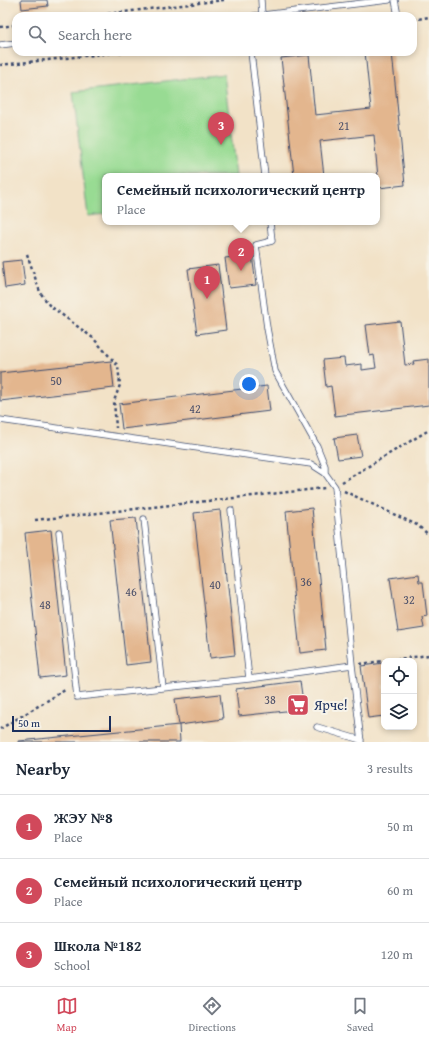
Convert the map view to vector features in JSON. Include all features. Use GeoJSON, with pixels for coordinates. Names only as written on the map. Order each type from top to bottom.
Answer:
{"type":"FeatureCollection","features":[{"type":"Feature","properties":{"kind":"lane"},"geometry":{"type":"LineString","coordinates":[[261,0],[262,12]]}},
{"type":"Feature","properties":{"kind":"lane"},"geometry":{"type":"LineString","coordinates":[[287,12],[389,0]]}},
{"type":"Feature","properties":{"kind":"lane"},"geometry":{"type":"LineString","coordinates":[[395,0],[397,12]]}},
{"type":"Feature","properties":{"kind":"lane"},"geometry":{"type":"LineString","coordinates":[[0,45],[12,44]]}},
{"type":"Feature","properties":{"kind":"lane"},"geometry":{"type":"LineString","coordinates":[[251,56],[265,173]]}},
{"type":"Feature","properties":{"kind":"lane"},"geometry":{"type":"LineString","coordinates":[[270,225],[272,242],[256,245],[267,328],[275,371],[316,446],[325,466],[325,473]]}},
{"type":"Feature","properties":{"kind":"lane"},"geometry":{"type":"LineString","coordinates":[[0,420],[311,464],[325,473],[335,487],[352,665],[361,741],[317,728]]}},
{"type":"Feature","properties":{"kind":"lane"},"geometry":{"type":"LineString","coordinates":[[230,510],[249,679]]}},
{"type":"Feature","properties":{"kind":"lane"},"geometry":{"type":"LineString","coordinates":[[144,519],[163,688]]}},
{"type":"Feature","properties":{"kind":"lane"},"geometry":{"type":"LineString","coordinates":[[59,532],[77,697],[249,679],[352,665]]}},
{"type":"Feature","properties":{"kind":"path"},"geometry":{"type":"LineString","coordinates":[[124,12],[224,0]]}},
{"type":"Feature","properties":{"kind":"path"},"geometry":{"type":"LineString","coordinates":[[417,19],[429,17]]}},
{"type":"Feature","properties":{"kind":"path"},"geometry":{"type":"LineString","coordinates":[[0,27],[12,26]]}},
{"type":"Feature","properties":{"kind":"path"},"geometry":{"type":"LineString","coordinates":[[0,65],[84,56]]}},
{"type":"Feature","properties":{"kind":"path"},"geometry":{"type":"LineString","coordinates":[[27,254],[40,292],[49,305],[92,338],[118,366],[120,385],[114,401],[117,437]]}},
{"type":"Feature","properties":{"kind":"path"},"geometry":{"type":"LineString","coordinates":[[335,487],[429,430]]}},
{"type":"Feature","properties":{"kind":"path"},"geometry":{"type":"LineString","coordinates":[[352,665],[429,655]]}},
{"type":"Feature","properties":{"kind":"path"},"geometry":{"type":"LineString","coordinates":[[0,728],[65,690]]}},
{"type":"Feature","properties":{"kind":"green space"},"geometry":{"type":"Polygon","coordinates":[[[224,74],[236,173],[102,173],[102,214],[88,216],[73,92],[224,74]]]}},
{"type":"Feature","properties":{"kind":"building"},"geometry":{"type":"Polygon","coordinates":[[[21,0],[47,0],[48,6],[22,9],[21,0]]]}},
{"type":"Feature","properties":{"kind":"building"},"geometry":{"type":"Polygon","coordinates":[[[309,56],[315,115],[371,109],[365,56],[392,56],[405,185],[380,188],[380,173],[378,173],[374,135],[320,141],[324,173],[294,173],[281,58],[309,56]]]}},
{"type":"Feature","properties":{"kind":"building"},"geometry":{"type":"Polygon","coordinates":[[[252,255],[256,285],[229,288],[225,258],[252,255]]]}},
{"type":"Feature","properties":{"kind":"building"},"geometry":{"type":"Polygon","coordinates":[[[22,260],[25,285],[5,288],[2,262],[22,260]]]}},
{"type":"Feature","properties":{"kind":"building"},"geometry":{"type":"Polygon","coordinates":[[[218,265],[226,330],[197,334],[188,269],[218,265]]]}},
{"type":"Feature","properties":{"kind":"building"},"geometry":{"type":"Polygon","coordinates":[[[400,321],[405,365],[414,364],[413,361],[429,359],[429,405],[335,416],[331,386],[326,387],[323,360],[344,358],[345,366],[362,364],[362,370],[376,368],[374,355],[370,356],[366,325],[400,321]]]}},
{"type":"Feature","properties":{"kind":"building"},"geometry":{"type":"Polygon","coordinates":[[[111,361],[114,388],[0,401],[0,373],[111,361]]]}},
{"type":"Feature","properties":{"kind":"building"},"geometry":{"type":"Polygon","coordinates":[[[267,386],[270,411],[122,429],[119,404],[267,386]]]}},
{"type":"Feature","properties":{"kind":"building"},"geometry":{"type":"Polygon","coordinates":[[[357,435],[361,456],[338,459],[334,438],[357,435]]]}},
{"type":"Feature","properties":{"kind":"building"},"geometry":{"type":"Polygon","coordinates":[[[312,508],[326,650],[300,653],[286,511],[312,508]]]}},
{"type":"Feature","properties":{"kind":"building"},"geometry":{"type":"Polygon","coordinates":[[[220,510],[235,655],[210,658],[194,513],[220,510]]]}},
{"type":"Feature","properties":{"kind":"building"},"geometry":{"type":"Polygon","coordinates":[[[136,518],[151,662],[126,665],[110,520],[136,518]]]}},
{"type":"Feature","properties":{"kind":"building"},"geometry":{"type":"Polygon","coordinates":[[[51,530],[66,675],[40,678],[25,533],[51,530]]]}},
{"type":"Feature","properties":{"kind":"building"},"geometry":{"type":"Polygon","coordinates":[[[418,574],[419,582],[423,582],[427,616],[422,617],[424,628],[398,632],[390,578],[418,574]]]}},
{"type":"Feature","properties":{"kind":"building"},"geometry":{"type":"Polygon","coordinates":[[[381,663],[381,716],[368,718],[361,666],[381,663]]]}},
{"type":"Feature","properties":{"kind":"building"},"geometry":{"type":"Polygon","coordinates":[[[300,681],[304,709],[239,716],[236,689],[300,681]]]}},
{"type":"Feature","properties":{"kind":"building"},"geometry":{"type":"Polygon","coordinates":[[[220,694],[223,719],[179,725],[175,699],[220,694]]]}},
{"type":"Feature","properties":{"kind":"building"},"geometry":{"type":"Polygon","coordinates":[[[179,725],[180,742],[19,742],[19,741],[179,725]]]}},
{"type":"Feature","properties":{"kind":"place","name":"Школа №182"},"geometry":{"type":"Point","coordinates":[221,145]}},
{"type":"Feature","properties":{"kind":"place","name":"Семейный психологический центр"},"geometry":{"type":"Point","coordinates":[241,271]}},
{"type":"Feature","properties":{"kind":"place","name":"ЖЭУ №8"},"geometry":{"type":"Point","coordinates":[207,299]}},
{"type":"Feature","properties":{"kind":"place","name":"Ярче!"},"geometry":{"type":"Point","coordinates":[298,705]}}]}
